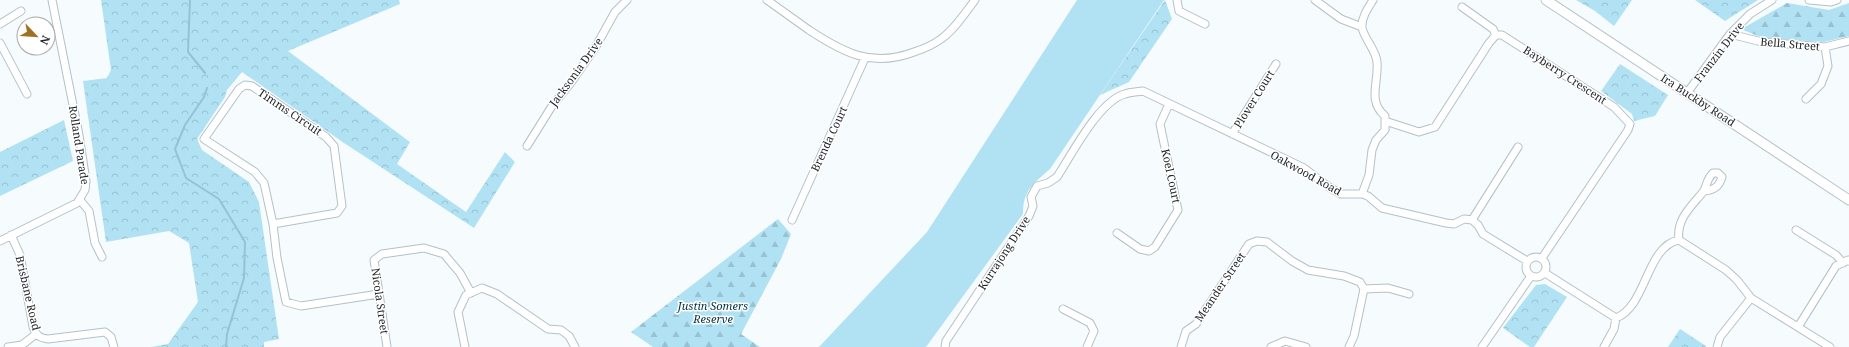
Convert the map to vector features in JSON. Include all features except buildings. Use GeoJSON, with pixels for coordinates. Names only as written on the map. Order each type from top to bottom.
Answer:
{"type":"FeatureCollection","features":[{"type":"Feature","properties":{"kind":"street","name":"Rolland Parade"},"geometry":{"type":"LineString","coordinates":[[0,241],[80,200],[85,190],[86,181],[79,135],[52,0]]}},
{"type":"Feature","properties":{"kind":"street","name":"Jacksonia Drive"},"geometry":{"type":"LineString","coordinates":[[527,146],[552,106],[570,84],[595,48],[615,12],[627,0]]}},
{"type":"Feature","properties":{"kind":"street"},"geometry":{"type":"LineString","coordinates":[[767,0],[831,44],[848,53],[865,58],[883,59],[896,57],[924,48],[941,39],[956,24],[975,0]]}},
{"type":"Feature","properties":{"kind":"street"},"geometry":{"type":"LineString","coordinates":[[1177,0],[1179,11],[1205,24]]}},
{"type":"Feature","properties":{"kind":"street"},"geometry":{"type":"LineString","coordinates":[[1315,0],[1341,19],[1362,27]]}},
{"type":"Feature","properties":{"kind":"street"},"geometry":{"type":"LineString","coordinates":[[1373,0],[1365,13],[1362,27],[1377,61],[1375,99],[1377,110],[1385,116],[1385,130],[1376,140],[1372,150],[1369,175],[1362,194],[1368,196],[1382,208],[1454,224],[1464,219],[1472,220],[1478,225],[1482,234],[1527,261]]}},
{"type":"Feature","properties":{"kind":"street","name":"Ira Buckby Road"},"geometry":{"type":"LineString","coordinates":[[1546,0],[1849,200]]}},
{"type":"Feature","properties":{"kind":"street","name":"Franzin Drive"},"geometry":{"type":"LineString","coordinates":[[1687,93],[1730,34],[1750,14],[1772,0]]}},
{"type":"Feature","properties":{"kind":"street"},"geometry":{"type":"LineString","coordinates":[[1809,0],[1831,2],[1837,0]]}},
{"type":"Feature","properties":{"kind":"street"},"geometry":{"type":"LineString","coordinates":[[1385,121],[1419,132],[1435,127],[1489,43],[1496,35],[1493,29],[1462,7]]}},
{"type":"Feature","properties":{"kind":"street"},"geometry":{"type":"LineString","coordinates":[[0,24],[21,11]]}},
{"type":"Feature","properties":{"kind":"street","name":"Bella Street"},"geometry":{"type":"LineString","coordinates":[[1730,34],[1762,42],[1825,47],[1849,41]]}},
{"type":"Feature","properties":{"kind":"street","name":"Bayberry Crescent"},"geometry":{"type":"LineString","coordinates":[[1496,35],[1502,35],[1614,107],[1630,124],[1628,130],[1542,258]]}},
{"type":"Feature","properties":{"kind":"street"},"geometry":{"type":"LineString","coordinates":[[0,43],[27,94]]}},
{"type":"Feature","properties":{"kind":"street"},"geometry":{"type":"LineString","coordinates":[[1806,98],[1821,84],[1828,66],[1825,47]]}},
{"type":"Feature","properties":{"kind":"street","name":"Brenda Court"},"geometry":{"type":"LineString","coordinates":[[792,220],[865,58]]}},
{"type":"Feature","properties":{"kind":"street","name":"Plover Court"},"geometry":{"type":"LineString","coordinates":[[1232,134],[1276,64]]}},
{"type":"Feature","properties":{"kind":"street","name":"Timms Circuit"},"geometry":{"type":"LineString","coordinates":[[273,224],[337,213],[342,206],[334,146],[326,137],[252,86],[245,85],[239,89],[204,138],[255,172],[264,183],[273,224],[277,258],[286,302],[301,306],[379,294]]}},
{"type":"Feature","properties":{"kind":"street","name":"Oakwood Road"},"geometry":{"type":"LineString","coordinates":[[1124,94],[1143,91],[1304,168],[1341,194],[1362,194]]}},
{"type":"Feature","properties":{"kind":"street","name":"Kurrajong Drive"},"geometry":{"type":"LineString","coordinates":[[945,347],[946,341],[1029,216],[1033,206],[1031,198],[1037,186],[1048,183],[1057,177],[1094,119],[1108,104],[1124,94]]}},
{"type":"Feature","properties":{"kind":"street","name":"Koel Court"},"geometry":{"type":"LineString","coordinates":[[1117,233],[1140,249],[1149,251],[1155,247],[1178,210],[1160,124],[1169,104]]}},
{"type":"Feature","properties":{"kind":"street"},"geometry":{"type":"LineString","coordinates":[[1472,220],[1518,147]]}},
{"type":"Feature","properties":{"kind":"street"},"geometry":{"type":"LineString","coordinates":[[1679,240],[1678,231],[1680,222],[1693,203],[1704,191]]}},
{"type":"Feature","properties":{"kind":"street"},"geometry":{"type":"LineString","coordinates":[[80,200],[89,211],[94,243],[102,257]]}},
{"type":"Feature","properties":{"kind":"street"},"geometry":{"type":"LineString","coordinates":[[1796,230],[1846,262]]}},
{"type":"Feature","properties":{"kind":"street","name":"Brisbane Road"},"geometry":{"type":"LineString","coordinates":[[11,235],[20,255],[33,327],[36,334],[43,339],[48,339],[105,332],[111,337],[114,347]]}},
{"type":"Feature","properties":{"kind":"street"},"geometry":{"type":"LineString","coordinates":[[1616,318],[1624,315],[1643,288],[1650,269],[1666,246],[1673,241],[1679,240],[1726,270],[1737,280],[1751,298],[1830,347]]}},
{"type":"Feature","properties":{"kind":"street","name":"Meander Street"},"geometry":{"type":"LineString","coordinates":[[1181,347],[1186,331],[1196,324],[1249,244],[1257,241],[1267,242],[1292,261],[1308,270],[1344,276],[1360,282],[1364,289]]}},
{"type":"Feature","properties":{"kind":"street","name":"Nicola Street"},"geometry":{"type":"LineString","coordinates":[[387,347],[374,260],[382,254],[424,248],[444,254],[460,273],[471,293]]}},
{"type":"Feature","properties":{"kind":"street"},"geometry":{"type":"LineString","coordinates":[[1527,261],[1534,257],[1542,258],[1546,266],[1545,272],[1540,276],[1531,276]]}},
{"type":"Feature","properties":{"kind":"street"},"geometry":{"type":"LineString","coordinates":[[1527,261],[1526,269],[1531,276]]}},
{"type":"Feature","properties":{"kind":"street"},"geometry":{"type":"LineString","coordinates":[[1798,327],[1836,266],[1846,262]]}},
{"type":"Feature","properties":{"kind":"street"},"geometry":{"type":"LineString","coordinates":[[1545,272],[1616,318]]}},
{"type":"Feature","properties":{"kind":"street"},"geometry":{"type":"LineString","coordinates":[[1482,347],[1531,276]]}},
{"type":"Feature","properties":{"kind":"street"},"geometry":{"type":"LineString","coordinates":[[465,347],[458,312],[466,295],[482,288],[497,294],[548,329],[560,330],[569,336],[575,347]]}},
{"type":"Feature","properties":{"kind":"street"},"geometry":{"type":"LineString","coordinates":[[1350,347],[1354,336],[1364,289],[1388,288],[1409,294]]}},
{"type":"Feature","properties":{"kind":"street"},"geometry":{"type":"LineString","coordinates":[[1717,347],[1720,337],[1751,298]]}},
{"type":"Feature","properties":{"kind":"street"},"geometry":{"type":"LineString","coordinates":[[1063,309],[1090,324],[1094,331],[1087,347]]}},
{"type":"Feature","properties":{"kind":"street"},"geometry":{"type":"LineString","coordinates":[[1604,347],[1614,329],[1616,318]]}},
{"type":"Feature","properties":{"kind":"street"},"geometry":{"type":"LineString","coordinates":[[8,347],[22,345],[36,334]]}},
{"type":"Feature","properties":{"kind":"street"},"geometry":{"type":"LineString","coordinates":[[1270,347],[1285,340],[1306,347]]}},
{"type":"Feature","properties":{"kind":"green space"},"geometry":{"type":"Polygon","coordinates":[[[101,0],[399,0],[400,4],[288,51],[410,142],[397,164],[466,212],[505,152],[515,162],[474,228],[344,143],[242,72],[227,90],[225,97],[197,139],[202,150],[249,182],[259,202],[279,339],[264,342],[264,347],[151,347],[168,344],[198,302],[189,243],[169,231],[106,242],[83,81],[107,78],[111,70],[101,0]]]}},
{"type":"Feature","properties":{"kind":"green space"},"geometry":{"type":"Polygon","coordinates":[[[1077,0],[1164,0],[1050,169],[1030,188],[1023,206],[1023,214],[926,347],[819,347],[927,232],[1077,0]]]}},
{"type":"Feature","properties":{"kind":"green space"},"geometry":{"type":"Polygon","coordinates":[[[1165,0],[1172,19],[1129,82],[1100,95],[1165,0]]]}},
{"type":"Feature","properties":{"kind":"green space"},"geometry":{"type":"Polygon","coordinates":[[[1576,0],[1632,0],[1614,26],[1595,11],[1576,0]]]}},
{"type":"Feature","properties":{"kind":"green space"},"geometry":{"type":"Polygon","coordinates":[[[1695,0],[1758,0],[1725,21],[1695,0]]]}},
{"type":"Feature","properties":{"kind":"green space"},"geometry":{"type":"Polygon","coordinates":[[[1787,3],[1829,10],[1849,3],[1849,36],[1824,42],[1763,38],[1743,30],[1745,27],[1787,3]]]}},
{"type":"Feature","properties":{"kind":"green space"},"geometry":{"type":"Polygon","coordinates":[[[1620,64],[1668,95],[1655,116],[1634,121],[1632,114],[1601,91],[1620,64]]]}},
{"type":"Feature","properties":{"kind":"green space"},"geometry":{"type":"Polygon","coordinates":[[[64,120],[73,161],[0,196],[0,152],[64,120]]]}},
{"type":"Feature","properties":{"kind":"green space","name":"Justin Somers Reserve"},"geometry":{"type":"Polygon","coordinates":[[[778,219],[791,234],[781,259],[741,334],[760,347],[653,347],[631,332],[778,219]]]}},
{"type":"Feature","properties":{"kind":"green space"},"geometry":{"type":"Polygon","coordinates":[[[1545,284],[1567,297],[1534,347],[1530,347],[1503,328],[1536,285],[1545,284]]]}},
{"type":"Feature","properties":{"kind":"green space"},"geometry":{"type":"Polygon","coordinates":[[[1680,329],[1706,346],[1706,347],[1668,347],[1680,329]]]}},
{"type":"Feature","properties":{"kind":"waterway"},"geometry":{"type":"LineString","coordinates":[[190,0],[188,52],[205,73]]}},
{"type":"Feature","properties":{"kind":"waterway"},"geometry":{"type":"LineString","coordinates":[[207,88],[204,97],[185,125],[175,149],[186,178],[219,199],[245,242],[244,278],[227,334],[226,347]]}}]}
